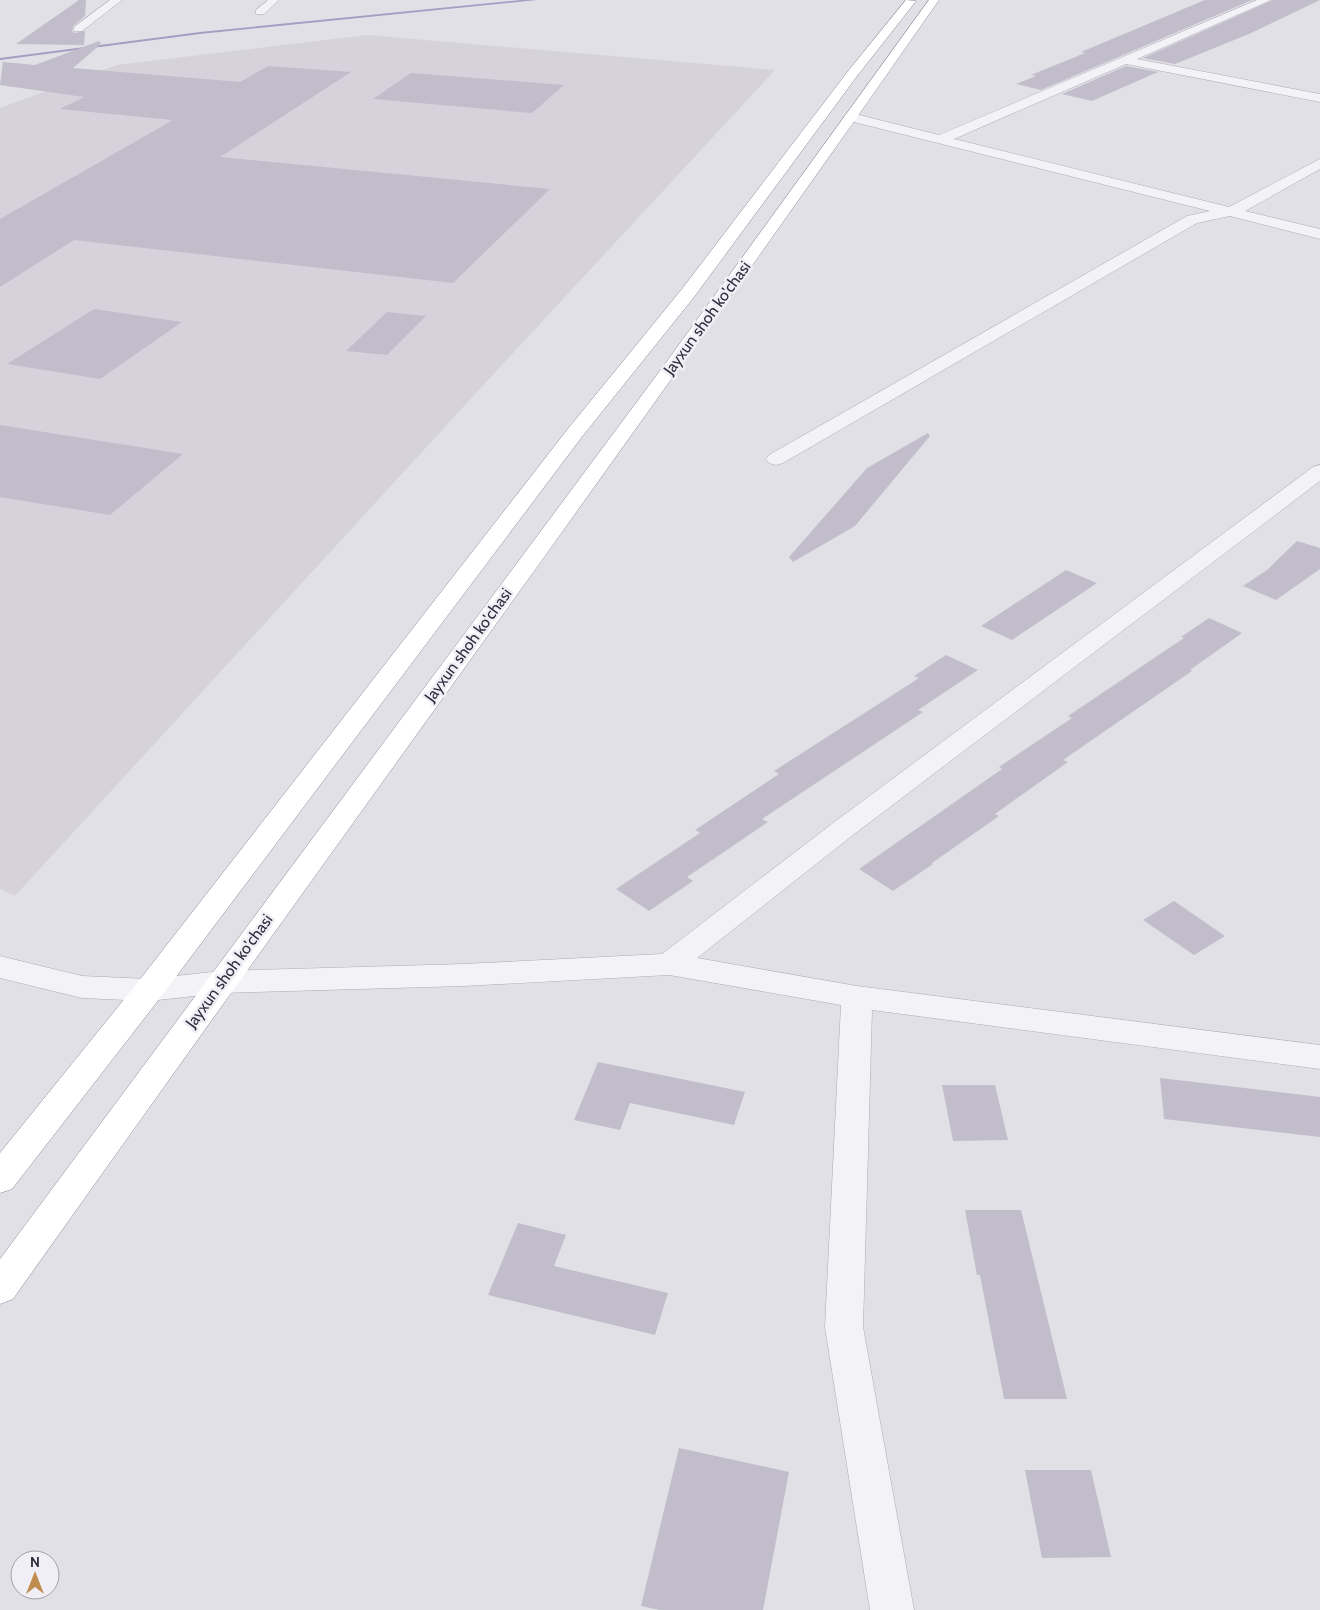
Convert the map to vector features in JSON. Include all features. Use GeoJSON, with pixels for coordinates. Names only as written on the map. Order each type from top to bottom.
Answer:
{"type":"FeatureCollection","features":[{"type":"Feature","properties":{"kind":"highway","name":"Jayxun shoh ko'chasi"},"geometry":{"type":"LineString","coordinates":[[0,1179],[149,990],[574,434],[688,293],[853,73],[912,0]]}},
{"type":"Feature","properties":{"kind":"highway","name":"Jayxun shoh ko'chasi"},"geometry":{"type":"LineString","coordinates":[[0,1288],[221,982],[666,376],[934,0]]}},
{"type":"Feature","properties":{"kind":"street"},"geometry":{"type":"LineString","coordinates":[[78,29],[117,0]]}},
{"type":"Feature","properties":{"kind":"street"},"geometry":{"type":"LineString","coordinates":[[260,12],[274,0]]}},
{"type":"Feature","properties":{"kind":"street"},"geometry":{"type":"LineString","coordinates":[[938,140],[1127,61],[1266,0]]}},
{"type":"Feature","properties":{"kind":"street"},"geometry":{"type":"LineString","coordinates":[[1127,61],[1320,98]]}},
{"type":"Feature","properties":{"kind":"street"},"geometry":{"type":"LineString","coordinates":[[851,117],[1320,234]]}},
{"type":"Feature","properties":{"kind":"street"},"geometry":{"type":"LineString","coordinates":[[776,459],[1192,219],[1233,211],[1320,162]]}},
{"type":"Feature","properties":{"kind":"street"},"geometry":{"type":"LineString","coordinates":[[669,964],[843,829],[1320,471]]}},
{"type":"Feature","properties":{"kind":"street"},"geometry":{"type":"LineString","coordinates":[[0,967],[82,987],[149,990],[221,982],[464,976],[669,964],[857,997],[1320,1057]]}},
{"type":"Feature","properties":{"kind":"street"},"geometry":{"type":"LineString","coordinates":[[857,997],[844,1327],[892,1610]]}},
{"type":"Feature","properties":{"kind":"shaded area"},"geometry":{"type":"Polygon","coordinates":[[[367,35],[775,70],[15,896],[0,889],[0,108],[117,65],[367,35]]]}},
{"type":"Feature","properties":{"kind":"building"},"geometry":{"type":"Polygon","coordinates":[[[79,0],[86,0],[85,16],[73,26],[72,31],[74,33],[85,31],[84,45],[16,44],[79,0]]]}},
{"type":"Feature","properties":{"kind":"building"},"geometry":{"type":"Polygon","coordinates":[[[1205,0],[1252,0],[1041,90],[1016,84],[1036,76],[1031,75],[1085,53],[1081,52],[1205,0]]]}},
{"type":"Feature","properties":{"kind":"building"},"geometry":{"type":"Polygon","coordinates":[[[1273,0],[1320,0],[1249,34],[1175,64],[1143,58],[1273,0]]]}},
{"type":"Feature","properties":{"kind":"building"},"geometry":{"type":"Polygon","coordinates":[[[99,41],[101,44],[73,68],[240,82],[268,66],[351,72],[220,157],[550,189],[453,283],[74,240],[0,287],[0,219],[173,120],[60,109],[84,97],[0,85],[3,62],[35,65],[99,41]]]}},
{"type":"Feature","properties":{"kind":"building"},"geometry":{"type":"Polygon","coordinates":[[[1126,66],[1158,72],[1092,101],[1062,94],[1126,66]]]}},
{"type":"Feature","properties":{"kind":"building"},"geometry":{"type":"Polygon","coordinates":[[[411,73],[564,85],[532,113],[373,99],[411,73]]]}},
{"type":"Feature","properties":{"kind":"building"},"geometry":{"type":"Polygon","coordinates":[[[94,309],[182,322],[100,379],[7,364],[94,309]]]}},
{"type":"Feature","properties":{"kind":"building"},"geometry":{"type":"Polygon","coordinates":[[[387,312],[426,316],[387,355],[346,351],[387,312]]]}},
{"type":"Feature","properties":{"kind":"building"},"geometry":{"type":"Polygon","coordinates":[[[0,425],[183,454],[110,515],[0,497],[0,425]]]}},
{"type":"Feature","properties":{"kind":"building"},"geometry":{"type":"Polygon","coordinates":[[[928,433],[930,436],[855,526],[793,562],[789,557],[867,468],[928,433]]]}},
{"type":"Feature","properties":{"kind":"building"},"geometry":{"type":"Polygon","coordinates":[[[1297,541],[1320,548],[1320,569],[1276,600],[1243,586],[1267,570],[1297,541]]]}},
{"type":"Feature","properties":{"kind":"building"},"geometry":{"type":"Polygon","coordinates":[[[1066,570],[1097,583],[1012,640],[981,626],[1066,570]]]}},
{"type":"Feature","properties":{"kind":"building"},"geometry":{"type":"Polygon","coordinates":[[[1209,618],[1242,633],[1190,670],[1192,671],[1063,760],[1068,762],[995,814],[999,816],[933,864],[893,891],[859,869],[1002,769],[999,767],[1072,718],[1068,716],[1184,638],[1181,637],[1209,618]]]}},
{"type":"Feature","properties":{"kind":"building"},"geometry":{"type":"Polygon","coordinates":[[[946,655],[978,670],[918,710],[923,712],[762,819],[768,822],[687,877],[693,881],[649,911],[616,889],[700,833],[695,830],[779,774],[774,771],[919,678],[914,676],[946,655]]]}},
{"type":"Feature","properties":{"kind":"building"},"geometry":{"type":"Polygon","coordinates":[[[1174,901],[1225,936],[1194,955],[1143,920],[1174,901]]]}},
{"type":"Feature","properties":{"kind":"building"},"geometry":{"type":"Polygon","coordinates":[[[598,1062],[745,1092],[734,1125],[630,1103],[620,1130],[574,1120],[598,1062]]]}},
{"type":"Feature","properties":{"kind":"building"},"geometry":{"type":"Polygon","coordinates":[[[1160,1078],[1320,1097],[1320,1137],[1164,1119],[1160,1078]]]}},
{"type":"Feature","properties":{"kind":"building"},"geometry":{"type":"Polygon","coordinates":[[[942,1085],[995,1085],[1008,1140],[953,1141],[942,1085]]]}},
{"type":"Feature","properties":{"kind":"building"},"geometry":{"type":"Polygon","coordinates":[[[965,1210],[1021,1210],[1067,1399],[1004,1399],[980,1275],[977,1275],[965,1210]]]}},
{"type":"Feature","properties":{"kind":"building"},"geometry":{"type":"Polygon","coordinates":[[[518,1223],[566,1235],[554,1266],[668,1293],[655,1335],[488,1295],[518,1223]]]}},
{"type":"Feature","properties":{"kind":"building"},"geometry":{"type":"Polygon","coordinates":[[[679,1448],[789,1472],[763,1610],[660,1610],[641,1606],[679,1448]]]}},
{"type":"Feature","properties":{"kind":"building"},"geometry":{"type":"Polygon","coordinates":[[[1025,1470],[1091,1470],[1111,1557],[1042,1558],[1025,1470]]]}},
{"type":"Feature","properties":{"kind":"waterway"},"geometry":{"type":"LineString","coordinates":[[0,59],[200,33],[535,0]]}}]}
